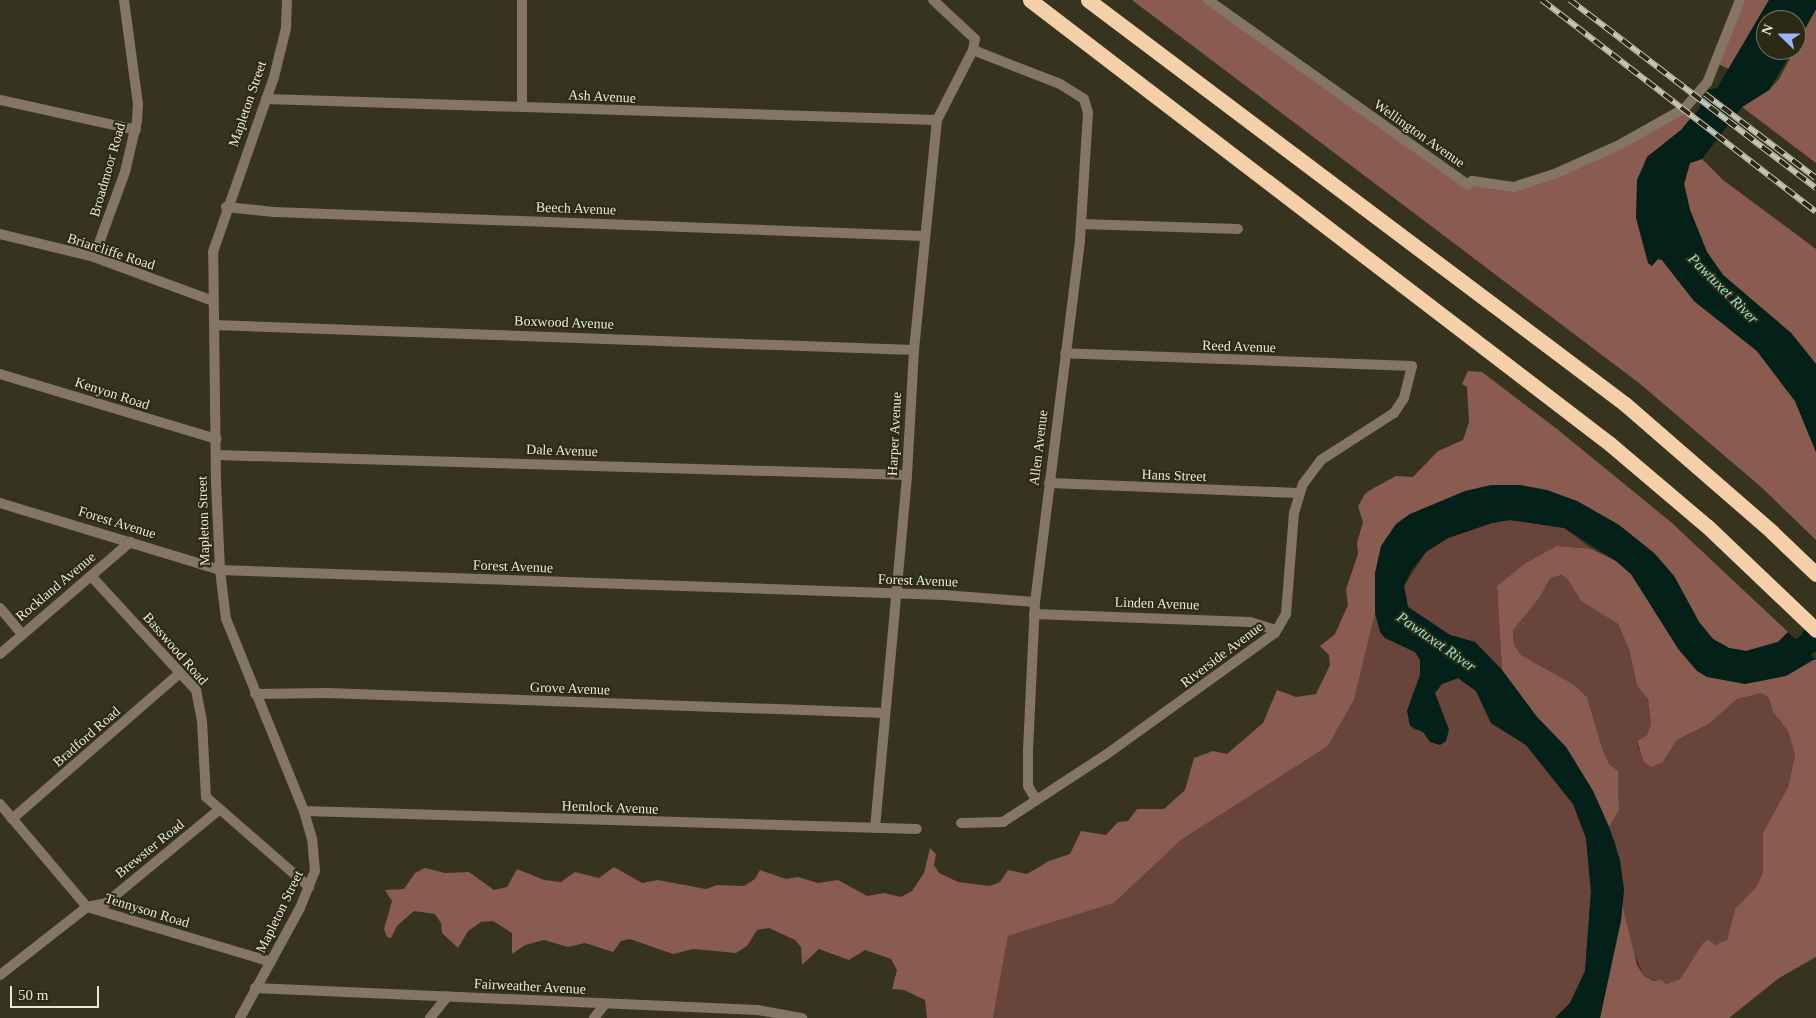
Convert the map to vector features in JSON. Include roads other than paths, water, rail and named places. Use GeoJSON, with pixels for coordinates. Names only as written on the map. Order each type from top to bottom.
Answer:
{"type":"FeatureCollection","features":[{"type":"Feature","properties":{"kind":"highway"},"geometry":{"type":"LineString","coordinates":[[1030,0],[1610,444],[1708,527],[1816,630]]}},
{"type":"Feature","properties":{"kind":"highway"},"geometry":{"type":"LineString","coordinates":[[1088,0],[1617,399],[1695,464],[1815,573]]}},
{"type":"Feature","properties":{"kind":"street","name":"Broadmoor Road"},"geometry":{"type":"LineString","coordinates":[[94,257],[126,172],[136,130],[138,104],[124,0]]}},
{"type":"Feature","properties":{"kind":"street","name":"Mapleton Street"},"geometry":{"type":"LineString","coordinates":[[240,1018],[309,887],[315,861],[304,811],[229,630],[220,570],[216,454],[213,252],[226,208],[266,99],[284,39],[286,0]]}},
{"type":"Feature","properties":{"kind":"street"},"geometry":{"type":"LineString","coordinates":[[522,0],[522,107]]}},
{"type":"Feature","properties":{"kind":"street"},"geometry":{"type":"LineString","coordinates":[[933,0],[975,39],[973,50]]}},
{"type":"Feature","properties":{"kind":"street","name":"Wellington Avenue"},"geometry":{"type":"LineString","coordinates":[[1208,0],[1468,185],[1472,180],[1514,187],[1552,175],[1619,145],[1685,108],[1707,83],[1740,0]]}},
{"type":"Feature","properties":{"kind":"street","name":"Allen Avenue"},"geometry":{"type":"LineString","coordinates":[[973,50],[1060,84],[1084,99],[1088,113],[1081,224],[1048,483],[1034,614],[1028,786],[1036,800]]}},
{"type":"Feature","properties":{"kind":"street","name":"Harper Avenue"},"geometry":{"type":"LineString","coordinates":[[875,828],[907,475],[914,350],[937,120],[973,50]]}},
{"type":"Feature","properties":{"kind":"street","name":"Ash Avenue"},"geometry":{"type":"LineString","coordinates":[[266,99],[937,120]]}},
{"type":"Feature","properties":{"kind":"street"},"geometry":{"type":"LineString","coordinates":[[0,100],[136,130]]}},
{"type":"Feature","properties":{"kind":"street","name":"Beech Avenue"},"geometry":{"type":"LineString","coordinates":[[226,208],[274,212],[924,236]]}},
{"type":"Feature","properties":{"kind":"street"},"geometry":{"type":"LineString","coordinates":[[1081,224],[1238,229]]}},
{"type":"Feature","properties":{"kind":"street","name":"Briarcliffe Road"},"geometry":{"type":"LineString","coordinates":[[0,234],[94,257],[213,301]]}},
{"type":"Feature","properties":{"kind":"street","name":"Boxwood Avenue"},"geometry":{"type":"LineString","coordinates":[[214,325],[914,350]]}},
{"type":"Feature","properties":{"kind":"street","name":"Reed Avenue"},"geometry":{"type":"LineString","coordinates":[[1065,353],[1412,366]]}},
{"type":"Feature","properties":{"kind":"street","name":"Riverside Avenue"},"geometry":{"type":"LineString","coordinates":[[961,823],[1003,822],[1107,754],[1275,633],[1286,614],[1298,493],[1321,460],[1394,413],[1404,398],[1412,366]]}},
{"type":"Feature","properties":{"kind":"street","name":"Kenyon Road"},"geometry":{"type":"LineString","coordinates":[[0,374],[216,439]]}},
{"type":"Feature","properties":{"kind":"street","name":"Dale Avenue"},"geometry":{"type":"LineString","coordinates":[[216,454],[907,475]]}},
{"type":"Feature","properties":{"kind":"street","name":"Hans Street"},"geometry":{"type":"LineString","coordinates":[[1048,483],[1298,493]]}},
{"type":"Feature","properties":{"kind":"street","name":"Forest Avenue"},"geometry":{"type":"LineString","coordinates":[[0,503],[220,570],[896,594],[1035,602]]}},
{"type":"Feature","properties":{"kind":"street","name":"Rockland Avenue"},"geometry":{"type":"LineString","coordinates":[[0,654],[92,577],[130,542]]}},
{"type":"Feature","properties":{"kind":"street","name":"Basswood Road"},"geometry":{"type":"LineString","coordinates":[[92,577],[179,674],[196,690],[200,701],[206,797],[309,887]]}},
{"type":"Feature","properties":{"kind":"street"},"geometry":{"type":"LineString","coordinates":[[0,608],[22,634]]}},
{"type":"Feature","properties":{"kind":"street","name":"Linden Avenue"},"geometry":{"type":"LineString","coordinates":[[1034,614],[1250,622],[1273,629],[1275,633]]}},
{"type":"Feature","properties":{"kind":"street","name":"Bradford Road"},"geometry":{"type":"LineString","coordinates":[[12,819],[179,674]]}},
{"type":"Feature","properties":{"kind":"street","name":"Grove Avenue"},"geometry":{"type":"LineString","coordinates":[[255,694],[327,693],[885,713]]}},
{"type":"Feature","properties":{"kind":"street","name":"Tennyson Road"},"geometry":{"type":"LineString","coordinates":[[0,804],[86,907],[271,962]]}},
{"type":"Feature","properties":{"kind":"street","name":"Brewster Road"},"geometry":{"type":"LineString","coordinates":[[0,975],[86,907],[106,903],[219,810]]}},
{"type":"Feature","properties":{"kind":"street","name":"Hemlock Avenue"},"geometry":{"type":"LineString","coordinates":[[304,811],[917,829]]}},
{"type":"Feature","properties":{"kind":"street","name":"Fairweather Avenue"},"geometry":{"type":"LineString","coordinates":[[255,988],[605,1004],[802,1018]]}},
{"type":"Feature","properties":{"kind":"street"},"geometry":{"type":"LineString","coordinates":[[430,1018],[448,996]]}},
{"type":"Feature","properties":{"kind":"street"},"geometry":{"type":"LineString","coordinates":[[594,1018],[605,1004]]}},
{"type":"Feature","properties":{"kind":"water"},"geometry":{"type":"Polygon","coordinates":[[[1769,0],[1816,0],[1816,9],[1806,26],[1806,10],[1763,10],[1769,0]]]}},
{"type":"Feature","properties":{"kind":"water"},"geometry":{"type":"Polygon","coordinates":[[[1756,22],[1756,60],[1787,60],[1769,90],[1742,107],[1702,159],[1690,163],[1684,184],[1690,210],[1707,252],[1723,275],[1791,333],[1816,364],[1816,452],[1795,401],[1757,351],[1694,301],[1662,260],[1658,259],[1652,266],[1648,263],[1636,218],[1637,180],[1647,157],[1681,130],[1700,108],[1701,98],[1707,90],[1717,88],[1756,22]]]}},
{"type":"Feature","properties":{"kind":"water"},"geometry":{"type":"Polygon","coordinates":[[[1491,485],[1520,485],[1547,490],[1577,501],[1619,525],[1654,553],[1674,576],[1699,622],[1713,639],[1729,648],[1746,651],[1778,642],[1788,632],[1815,659],[1786,676],[1745,684],[1707,677],[1697,671],[1679,650],[1631,574],[1616,561],[1564,528],[1510,520],[1492,523],[1448,538],[1426,552],[1411,571],[1404,586],[1408,607],[1450,635],[1475,642],[1502,670],[1537,717],[1566,747],[1593,791],[1609,827],[1620,860],[1624,890],[1621,921],[1600,1018],[1555,1018],[1570,1003],[1585,971],[1591,892],[1586,838],[1573,804],[1526,745],[1491,723],[1476,691],[1458,678],[1442,684],[1435,693],[1449,730],[1446,741],[1440,745],[1430,742],[1423,732],[1410,726],[1407,711],[1420,675],[1420,660],[1415,652],[1385,638],[1380,632],[1375,613],[1375,573],[1381,546],[1396,524],[1410,514],[1465,491],[1491,485]]]}},
{"type":"Feature","properties":{"kind":"waterway","name":"Pawtuxet River"},"geometry":{"type":"LineString","coordinates":[[1781,661],[1809,642],[1816,628]]}},
{"type":"Feature","properties":{"kind":"railway"},"geometry":{"type":"LineString","coordinates":[[1542,0],[1816,212]]}},
{"type":"Feature","properties":{"kind":"railway"},"geometry":{"type":"LineString","coordinates":[[1570,0],[1816,188]]}},
{"type":"Feature","properties":{"kind":"railway"},"geometry":{"type":"LineString","coordinates":[[1705,94],[1816,178]]}}]}
